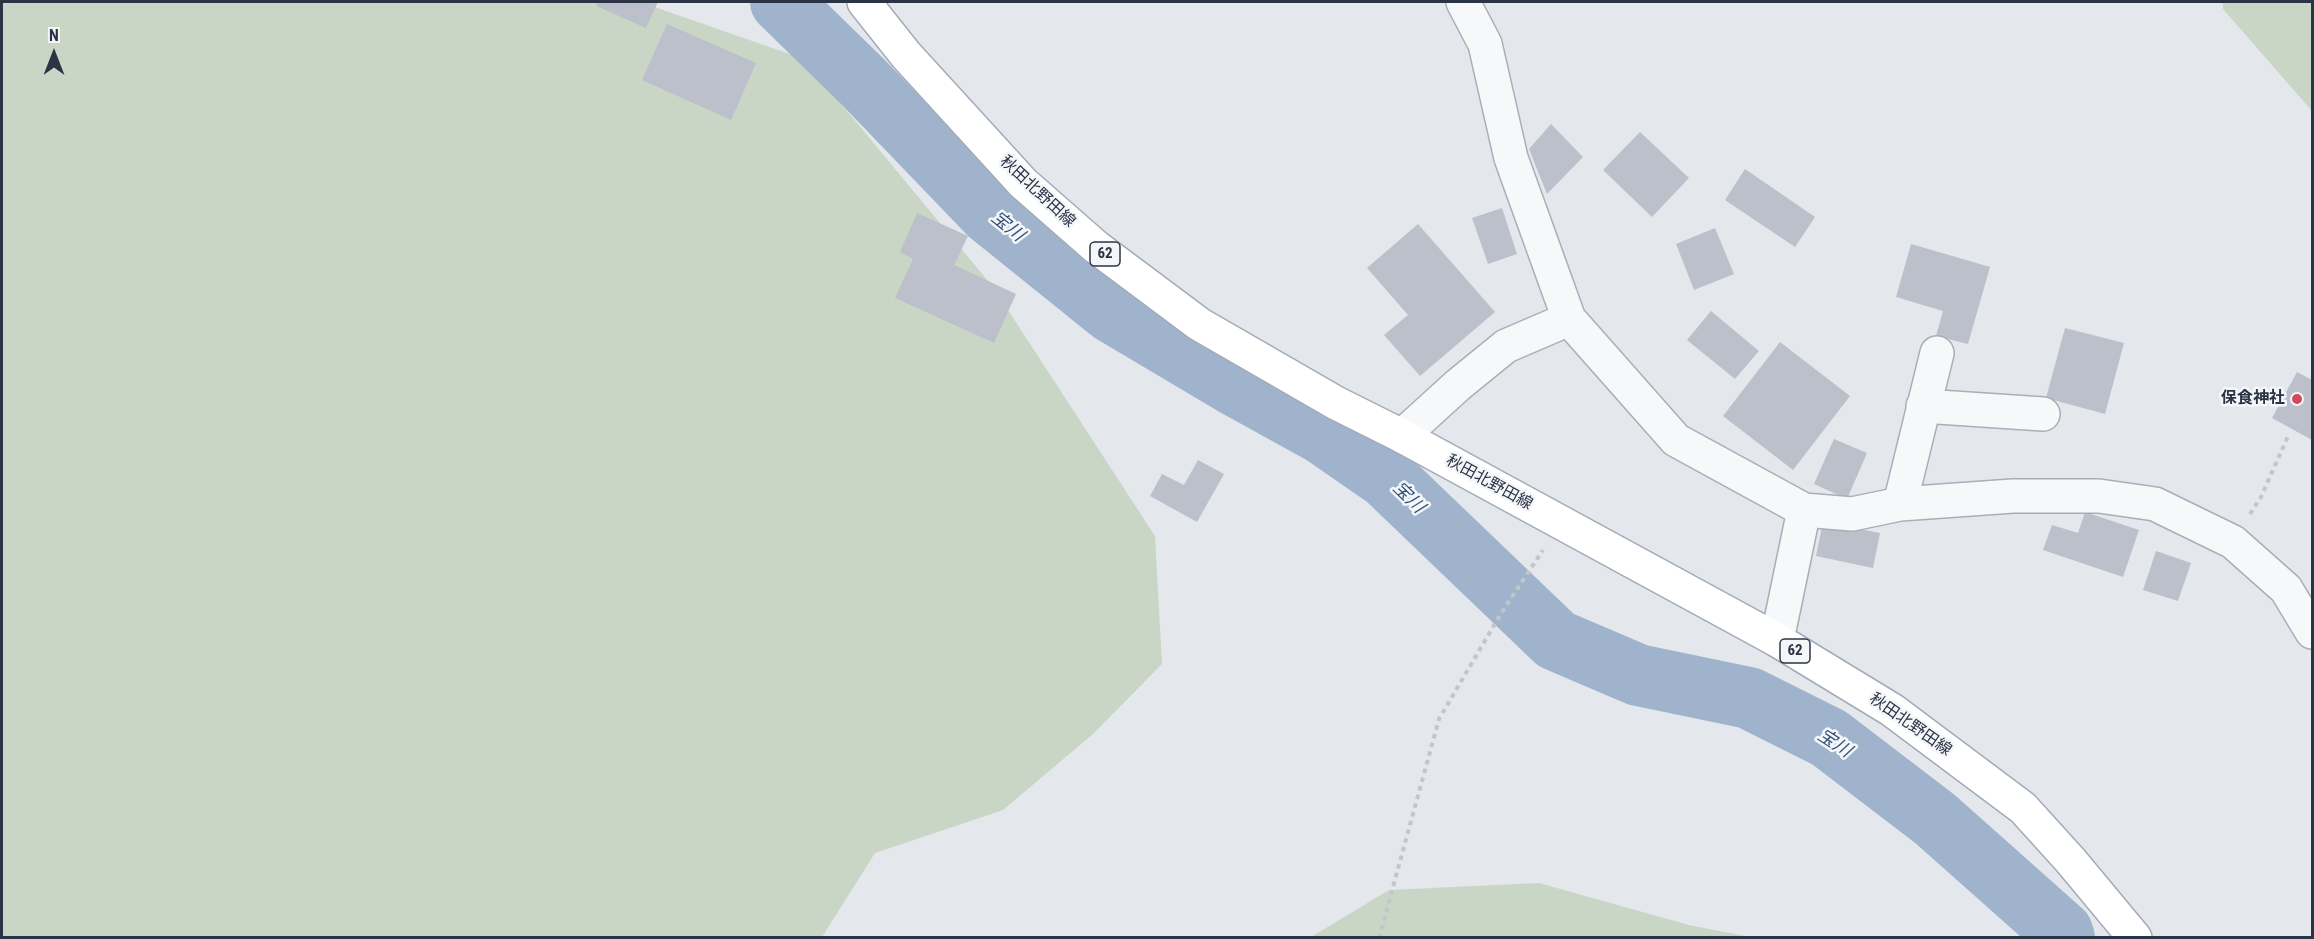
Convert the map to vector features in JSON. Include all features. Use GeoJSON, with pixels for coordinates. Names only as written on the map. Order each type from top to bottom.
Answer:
{"type":"FeatureCollection","features":[{"type":"Feature","properties":{"kind":"main road","name":"秋田北野田線"},"geometry":{"type":"LineString","coordinates":[[864,2],[906,55],[1023,183],[1096,247],[1199,324],[1335,404],[1402,436],[1777,640],[1892,710],[2022,808],[2072,861],[2135,938]]}},
{"type":"Feature","properties":{"kind":"street"},"geometry":{"type":"LineString","coordinates":[[1463,2],[1485,44],[1511,158],[1569,319],[1676,440],[1804,510],[1852,514],[1900,504],[2013,496],[2099,496],[2155,504],[2233,542],[2286,589],[2313,632]]}},
{"type":"Feature","properties":{"kind":"street"},"geometry":{"type":"LineString","coordinates":[[1402,436],[1458,385],[1506,346],[1569,319]]}},
{"type":"Feature","properties":{"kind":"street"},"geometry":{"type":"LineString","coordinates":[[1900,504],[1937,353]]}},
{"type":"Feature","properties":{"kind":"street"},"geometry":{"type":"LineString","coordinates":[[1923,406],[1967,407],[2043,414]]}},
{"type":"Feature","properties":{"kind":"street"},"geometry":{"type":"LineString","coordinates":[[1777,640],[1804,510]]}},
{"type":"Feature","properties":{"kind":"path"},"geometry":{"type":"LineString","coordinates":[[2245,522],[2261,497],[2289,434]]}},
{"type":"Feature","properties":{"kind":"path"},"geometry":{"type":"LineString","coordinates":[[1379,938],[1439,719],[1536,557]]}},
{"type":"Feature","properties":{"kind":"green space"},"geometry":{"type":"Polygon","coordinates":[[[2,2],[640,2],[804,59],[993,287],[1155,536],[1162,664],[1093,734],[1003,810],[875,853],[822,937],[2,938],[2,2]]]}},
{"type":"Feature","properties":{"kind":"green space"},"geometry":{"type":"Polygon","coordinates":[[[2223,2],[2312,2],[2312,111],[2223,9],[2223,2]]]}},
{"type":"Feature","properties":{"kind":"green space"},"geometry":{"type":"Polygon","coordinates":[[[1539,883],[1689,925],[1750,937],[1311,937],[1389,890],[1539,883]]]}},
{"type":"Feature","properties":{"kind":"building"},"geometry":{"type":"Polygon","coordinates":[[[598,2],[658,2],[646,28],[596,6],[598,2]]]}},
{"type":"Feature","properties":{"kind":"building"},"geometry":{"type":"Polygon","coordinates":[[[667,24],[756,63],[731,120],[642,80],[667,24]]]}},
{"type":"Feature","properties":{"kind":"building"},"geometry":{"type":"Polygon","coordinates":[[[1551,124],[1583,157],[1547,194],[1529,149],[1551,124]]]}},
{"type":"Feature","properties":{"kind":"building"},"geometry":{"type":"Polygon","coordinates":[[[1640,132],[1689,178],[1652,217],[1603,170],[1640,132]]]}},
{"type":"Feature","properties":{"kind":"building"},"geometry":{"type":"Polygon","coordinates":[[[1745,169],[1815,217],[1795,247],[1725,200],[1745,169]]]}},
{"type":"Feature","properties":{"kind":"building"},"geometry":{"type":"Polygon","coordinates":[[[1502,208],[1517,254],[1488,264],[1472,218],[1502,208]]]}},
{"type":"Feature","properties":{"kind":"building"},"geometry":{"type":"Polygon","coordinates":[[[917,213],[968,236],[954,265],[1016,294],[994,343],[895,298],[913,259],[900,252],[917,213]]]}},
{"type":"Feature","properties":{"kind":"building"},"geometry":{"type":"Polygon","coordinates":[[[1418,224],[1495,312],[1420,376],[1384,335],[1408,315],[1367,268],[1418,224]]]}},
{"type":"Feature","properties":{"kind":"building"},"geometry":{"type":"Polygon","coordinates":[[[1715,228],[1734,274],[1694,290],[1676,244],[1715,228]]]}},
{"type":"Feature","properties":{"kind":"building"},"geometry":{"type":"Polygon","coordinates":[[[1911,244],[1990,267],[1968,344],[1936,336],[1943,311],[1896,297],[1911,244]]]}},
{"type":"Feature","properties":{"kind":"building"},"geometry":{"type":"Polygon","coordinates":[[[1711,311],[1759,351],[1735,379],[1687,340],[1711,311]]]}},
{"type":"Feature","properties":{"kind":"building"},"geometry":{"type":"Polygon","coordinates":[[[2065,328],[2124,343],[2105,414],[2046,398],[2065,328]]]}},
{"type":"Feature","properties":{"kind":"building"},"geometry":{"type":"Polygon","coordinates":[[[1780,342],[1850,396],[1793,470],[1723,416],[1780,342]]]}},
{"type":"Feature","properties":{"kind":"building","name":"保食神社"},"geometry":{"type":"Polygon","coordinates":[[[2297,372],[2312,380],[2312,440],[2272,418],[2297,372]]]}},
{"type":"Feature","properties":{"kind":"building"},"geometry":{"type":"Polygon","coordinates":[[[1834,439],[1867,453],[1847,499],[1814,484],[1834,439]]]}},
{"type":"Feature","properties":{"kind":"building"},"geometry":{"type":"Polygon","coordinates":[[[1198,460],[1224,474],[1197,522],[1150,496],[1162,474],[1184,485],[1198,460]]]}},
{"type":"Feature","properties":{"kind":"building"},"geometry":{"type":"Polygon","coordinates":[[[2085,512],[2139,530],[2123,577],[2043,550],[2052,525],[2078,533],[2085,512]]]}},
{"type":"Feature","properties":{"kind":"building"},"geometry":{"type":"Polygon","coordinates":[[[1823,522],[1880,533],[1873,568],[1816,556],[1823,522]]]}},
{"type":"Feature","properties":{"kind":"building"},"geometry":{"type":"Polygon","coordinates":[[[2156,551],[2191,563],[2178,601],[2143,590],[2156,551]]]}},
{"type":"Feature","properties":{"kind":"waterway","name":"宝川"},"geometry":{"type":"LineString","coordinates":[[781,2],[863,82],[989,213],[1112,312],[1235,385],[1322,433],[1387,478],[1556,640],[1638,675],[1749,698],[1829,738],[1935,819],[2062,932],[2064,938]]}},
{"type":"Feature","properties":{"kind":"place","name":"保食神社"},"geometry":{"type":"Point","coordinates":[2297,399]}}]}
